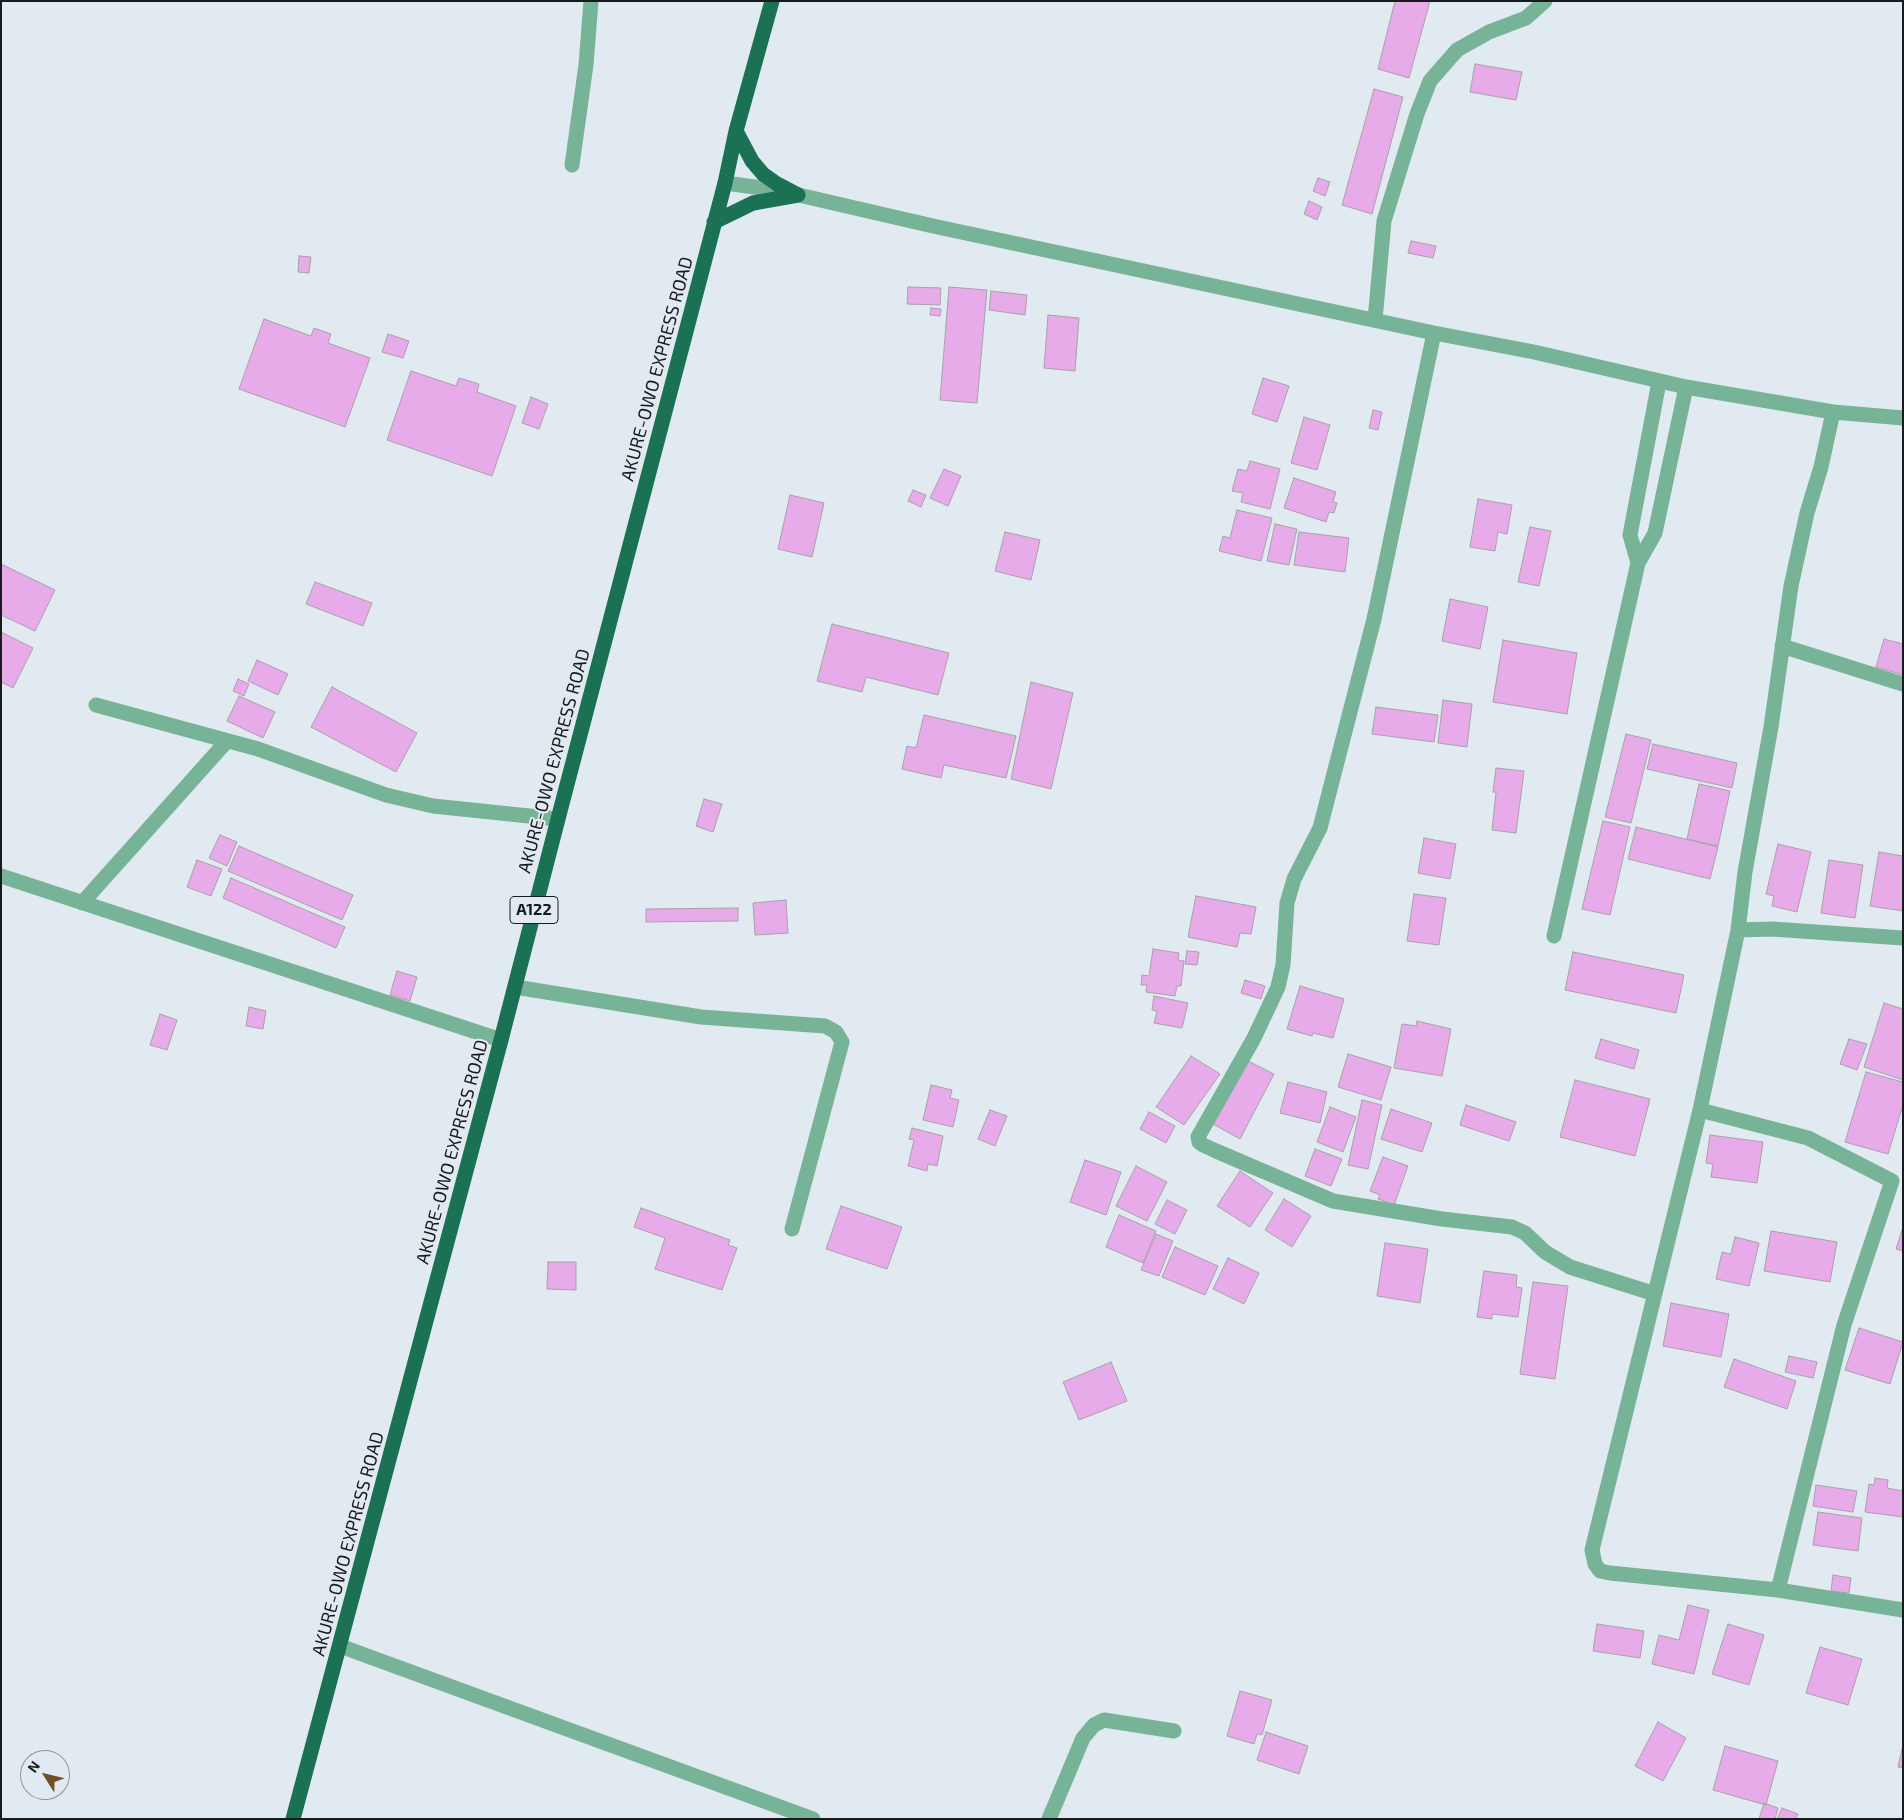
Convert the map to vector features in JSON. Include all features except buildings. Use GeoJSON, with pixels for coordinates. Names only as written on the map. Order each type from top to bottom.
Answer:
{"type":"FeatureCollection","features":[{"type":"Feature","properties":{"kind":"highway","name":"AKURE-OWO EXPRESS ROAD"},"geometry":{"type":"LineString","coordinates":[[292,1819],[340,1646],[501,1040],[725,183],[736,131],[772,1]]}},
{"type":"Feature","properties":{"kind":"highway"},"geometry":{"type":"LineString","coordinates":[[736,131],[752,161],[763,174],[798,195]]}},
{"type":"Feature","properties":{"kind":"highway"},"geometry":{"type":"LineString","coordinates":[[714,222],[753,203],[798,195]]}},
{"type":"Feature","properties":{"kind":"street"},"geometry":{"type":"LineString","coordinates":[[572,165],[586,65],[591,1]]}},
{"type":"Feature","properties":{"kind":"street"},"geometry":{"type":"LineString","coordinates":[[1375,320],[1384,221],[1417,114],[1430,81],[1457,50],[1489,32],[1526,18],[1545,1]]}},
{"type":"Feature","properties":{"kind":"street"},"geometry":{"type":"LineString","coordinates":[[725,183],[798,195],[933,226],[1534,352],[1686,388],[1833,412],[1903,418]]}},
{"type":"Feature","properties":{"kind":"street"},"geometry":{"type":"LineString","coordinates":[[1434,332],[1374,620],[1320,828],[1294,879],[1287,903],[1283,965],[1278,987],[1254,1038],[1198,1137],[1199,1142],[1333,1202],[1442,1219],[1512,1227],[1525,1233],[1545,1252],[1570,1267],[1655,1294]]}},
{"type":"Feature","properties":{"kind":"street"},"geometry":{"type":"LineString","coordinates":[[1638,563],[1630,535],[1659,382]]}},
{"type":"Feature","properties":{"kind":"street"},"geometry":{"type":"LineString","coordinates":[[1554,936],[1638,563],[1654,533],[1686,388]]}},
{"type":"Feature","properties":{"kind":"street"},"geometry":{"type":"LineString","coordinates":[[1833,412],[1821,467],[1807,513],[1791,586],[1771,727],[1745,872],[1738,930],[1700,1110],[1592,1550],[1595,1564],[1600,1571],[1610,1573],[1778,1590],[1903,1610]]}},
{"type":"Feature","properties":{"kind":"street"},"geometry":{"type":"LineString","coordinates":[[1782,646],[1903,684]]}},
{"type":"Feature","properties":{"kind":"street"},"geometry":{"type":"LineString","coordinates":[[96,705],[258,748],[386,795],[433,806],[558,818]]}},
{"type":"Feature","properties":{"kind":"street"},"geometry":{"type":"LineString","coordinates":[[82,902],[227,741]]}},
{"type":"Feature","properties":{"kind":"street"},"geometry":{"type":"LineString","coordinates":[[1,876],[501,1040]]}},
{"type":"Feature","properties":{"kind":"street"},"geometry":{"type":"LineString","coordinates":[[1738,930],[1772,929],[1903,938]]}},
{"type":"Feature","properties":{"kind":"street"},"geometry":{"type":"LineString","coordinates":[[514,987],[701,1017],[825,1026],[836,1032],[842,1042],[792,1229]]}},
{"type":"Feature","properties":{"kind":"street"},"geometry":{"type":"LineString","coordinates":[[1700,1110],[1808,1138],[1897,1184],[1844,1325],[1778,1590]]}},
{"type":"Feature","properties":{"kind":"street"},"geometry":{"type":"LineString","coordinates":[[340,1646],[813,1819]]}},
{"type":"Feature","properties":{"kind":"street"},"geometry":{"type":"LineString","coordinates":[[1049,1819],[1082,1738],[1094,1724],[1104,1720],[1174,1731]]}}]}
